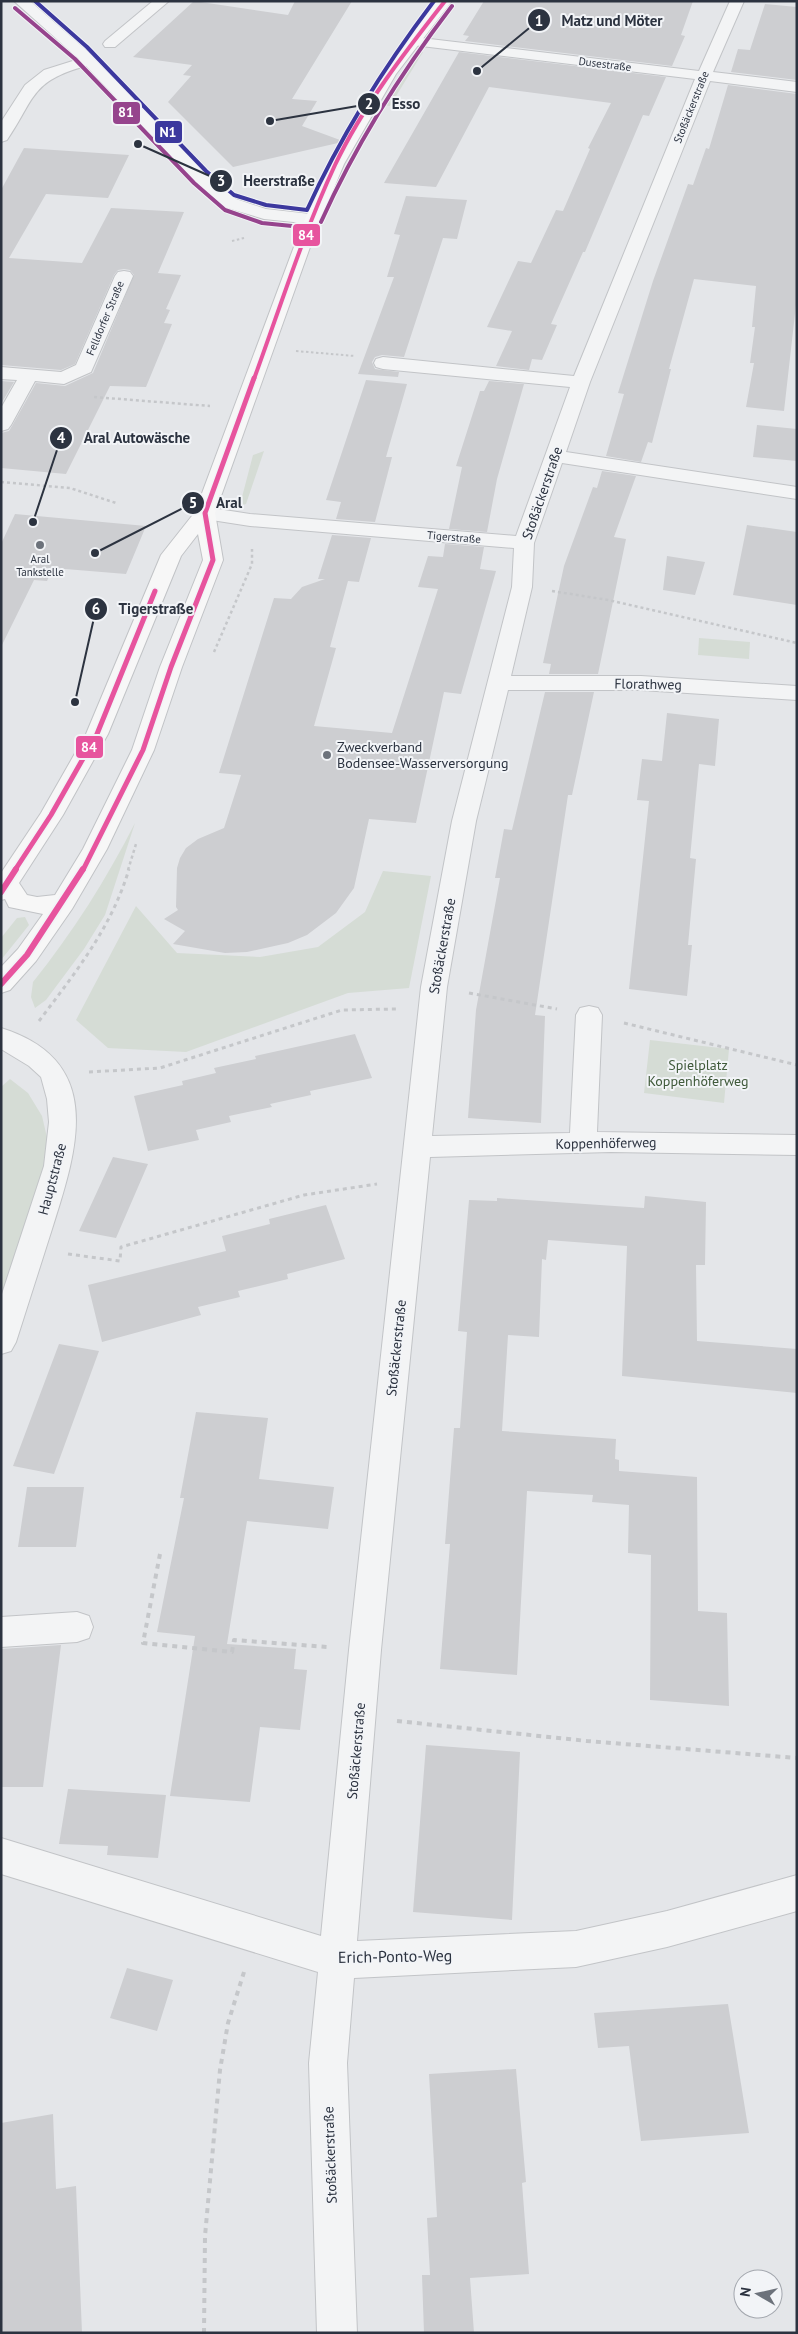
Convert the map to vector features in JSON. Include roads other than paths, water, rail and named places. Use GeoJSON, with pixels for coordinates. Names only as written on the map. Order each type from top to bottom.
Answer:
{"type":"FeatureCollection","features":[{"type":"Feature","properties":{"kind":"main road"},"geometry":{"type":"LineString","coordinates":[[63,902],[37,906],[18,901],[5,888],[97,734],[171,555],[205,513],[312,219],[336,164],[364,114],[413,41],[445,1]]}},
{"type":"Feature","properties":{"kind":"main road"},"geometry":{"type":"LineString","coordinates":[[1,984],[27,956],[95,849],[142,750],[171,667],[214,560],[205,513]]}},
{"type":"Feature","properties":{"kind":"street"},"geometry":{"type":"LineString","coordinates":[[21,1],[89,62],[200,177],[230,203],[264,214],[312,219]]}},
{"type":"Feature","properties":{"kind":"street"},"geometry":{"type":"LineString","coordinates":[[110,44],[162,1]]}},
{"type":"Feature","properties":{"kind":"street","name":"Stoßäckerstraße"},"geometry":{"type":"LineString","coordinates":[[337,2333],[328,2063],[339,1960],[365,1650],[433,995],[464,821],[500,683],[522,587],[524,543],[581,382],[704,76],[737,1]]}},
{"type":"Feature","properties":{"kind":"street","name":"Dusestraße"},"geometry":{"type":"LineString","coordinates":[[413,41],[797,87]]}},
{"type":"Feature","properties":{"kind":"street"},"geometry":{"type":"LineString","coordinates":[[1,137],[26,96],[43,76],[59,69],[89,62]]}},
{"type":"Feature","properties":{"kind":"street","name":"Felldorfer Straße"},"geometry":{"type":"LineString","coordinates":[[29,375],[64,378],[84,368],[124,276]]}},
{"type":"Feature","properties":{"kind":"street"},"geometry":{"type":"LineString","coordinates":[[383,363],[581,382]]}},
{"type":"Feature","properties":{"kind":"street"},"geometry":{"type":"LineString","coordinates":[[1,373],[29,375],[1,425]]}},
{"type":"Feature","properties":{"kind":"street"},"geometry":{"type":"LineString","coordinates":[[554,456],[797,494]]}},
{"type":"Feature","properties":{"kind":"street","name":"Tigerstraße"},"geometry":{"type":"LineString","coordinates":[[205,513],[250,520],[524,543]]}},
{"type":"Feature","properties":{"kind":"street","name":"Florathweg"},"geometry":{"type":"LineString","coordinates":[[500,683],[696,685],[797,693]]}},
{"type":"Feature","properties":{"kind":"street"},"geometry":{"type":"LineString","coordinates":[[584,1143],[589,1015]]}},
{"type":"Feature","properties":{"kind":"street","name":"Hauptstraße"},"geometry":{"type":"LineString","coordinates":[[1,1038],[37,1059],[53,1076],[59,1102],[63,1136],[58,1166],[1,1342]]}},
{"type":"Feature","properties":{"kind":"street","name":"Koppenhöferweg"},"geometry":{"type":"LineString","coordinates":[[416,1147],[584,1143],[797,1145]]}},
{"type":"Feature","properties":{"kind":"street"},"geometry":{"type":"LineString","coordinates":[[1,1632],[77,1627]]}},
{"type":"Feature","properties":{"kind":"street","name":"Erich-Ponto-Weg"},"geometry":{"type":"LineString","coordinates":[[1,1856],[339,1960],[576,1949],[666,1929],[797,1893]]}},
{"type":"Feature","properties":{"kind":"place","name":"Matz und Möter"},"geometry":{"type":"Point","coordinates":[477,71]}},
{"type":"Feature","properties":{"kind":"place","name":"Esso"},"geometry":{"type":"Point","coordinates":[270,121]}},
{"type":"Feature","properties":{"kind":"place","name":"Heerstraße"},"geometry":{"type":"Point","coordinates":[138,144]}},
{"type":"Feature","properties":{"kind":"place","name":"Aral Autowäsche"},"geometry":{"type":"Point","coordinates":[33,522]}},
{"type":"Feature","properties":{"kind":"place","name":"Aral Tankstelle"},"geometry":{"type":"Point","coordinates":[40,545]}},
{"type":"Feature","properties":{"kind":"place","name":"Aral"},"geometry":{"type":"Point","coordinates":[95,553]}},
{"type":"Feature","properties":{"kind":"place","name":"Tigerstraße"},"geometry":{"type":"Point","coordinates":[75,702]}},
{"type":"Feature","properties":{"kind":"place","name":"Zweckverband Bodensee-Wasserversorgung"},"geometry":{"type":"Point","coordinates":[327,755]}},
{"type":"Feature","properties":{"kind":"park label","name":"Spielplatz Koppenhöferweg"},"geometry":{"type":"Point","coordinates":[698,1074]}}]}
